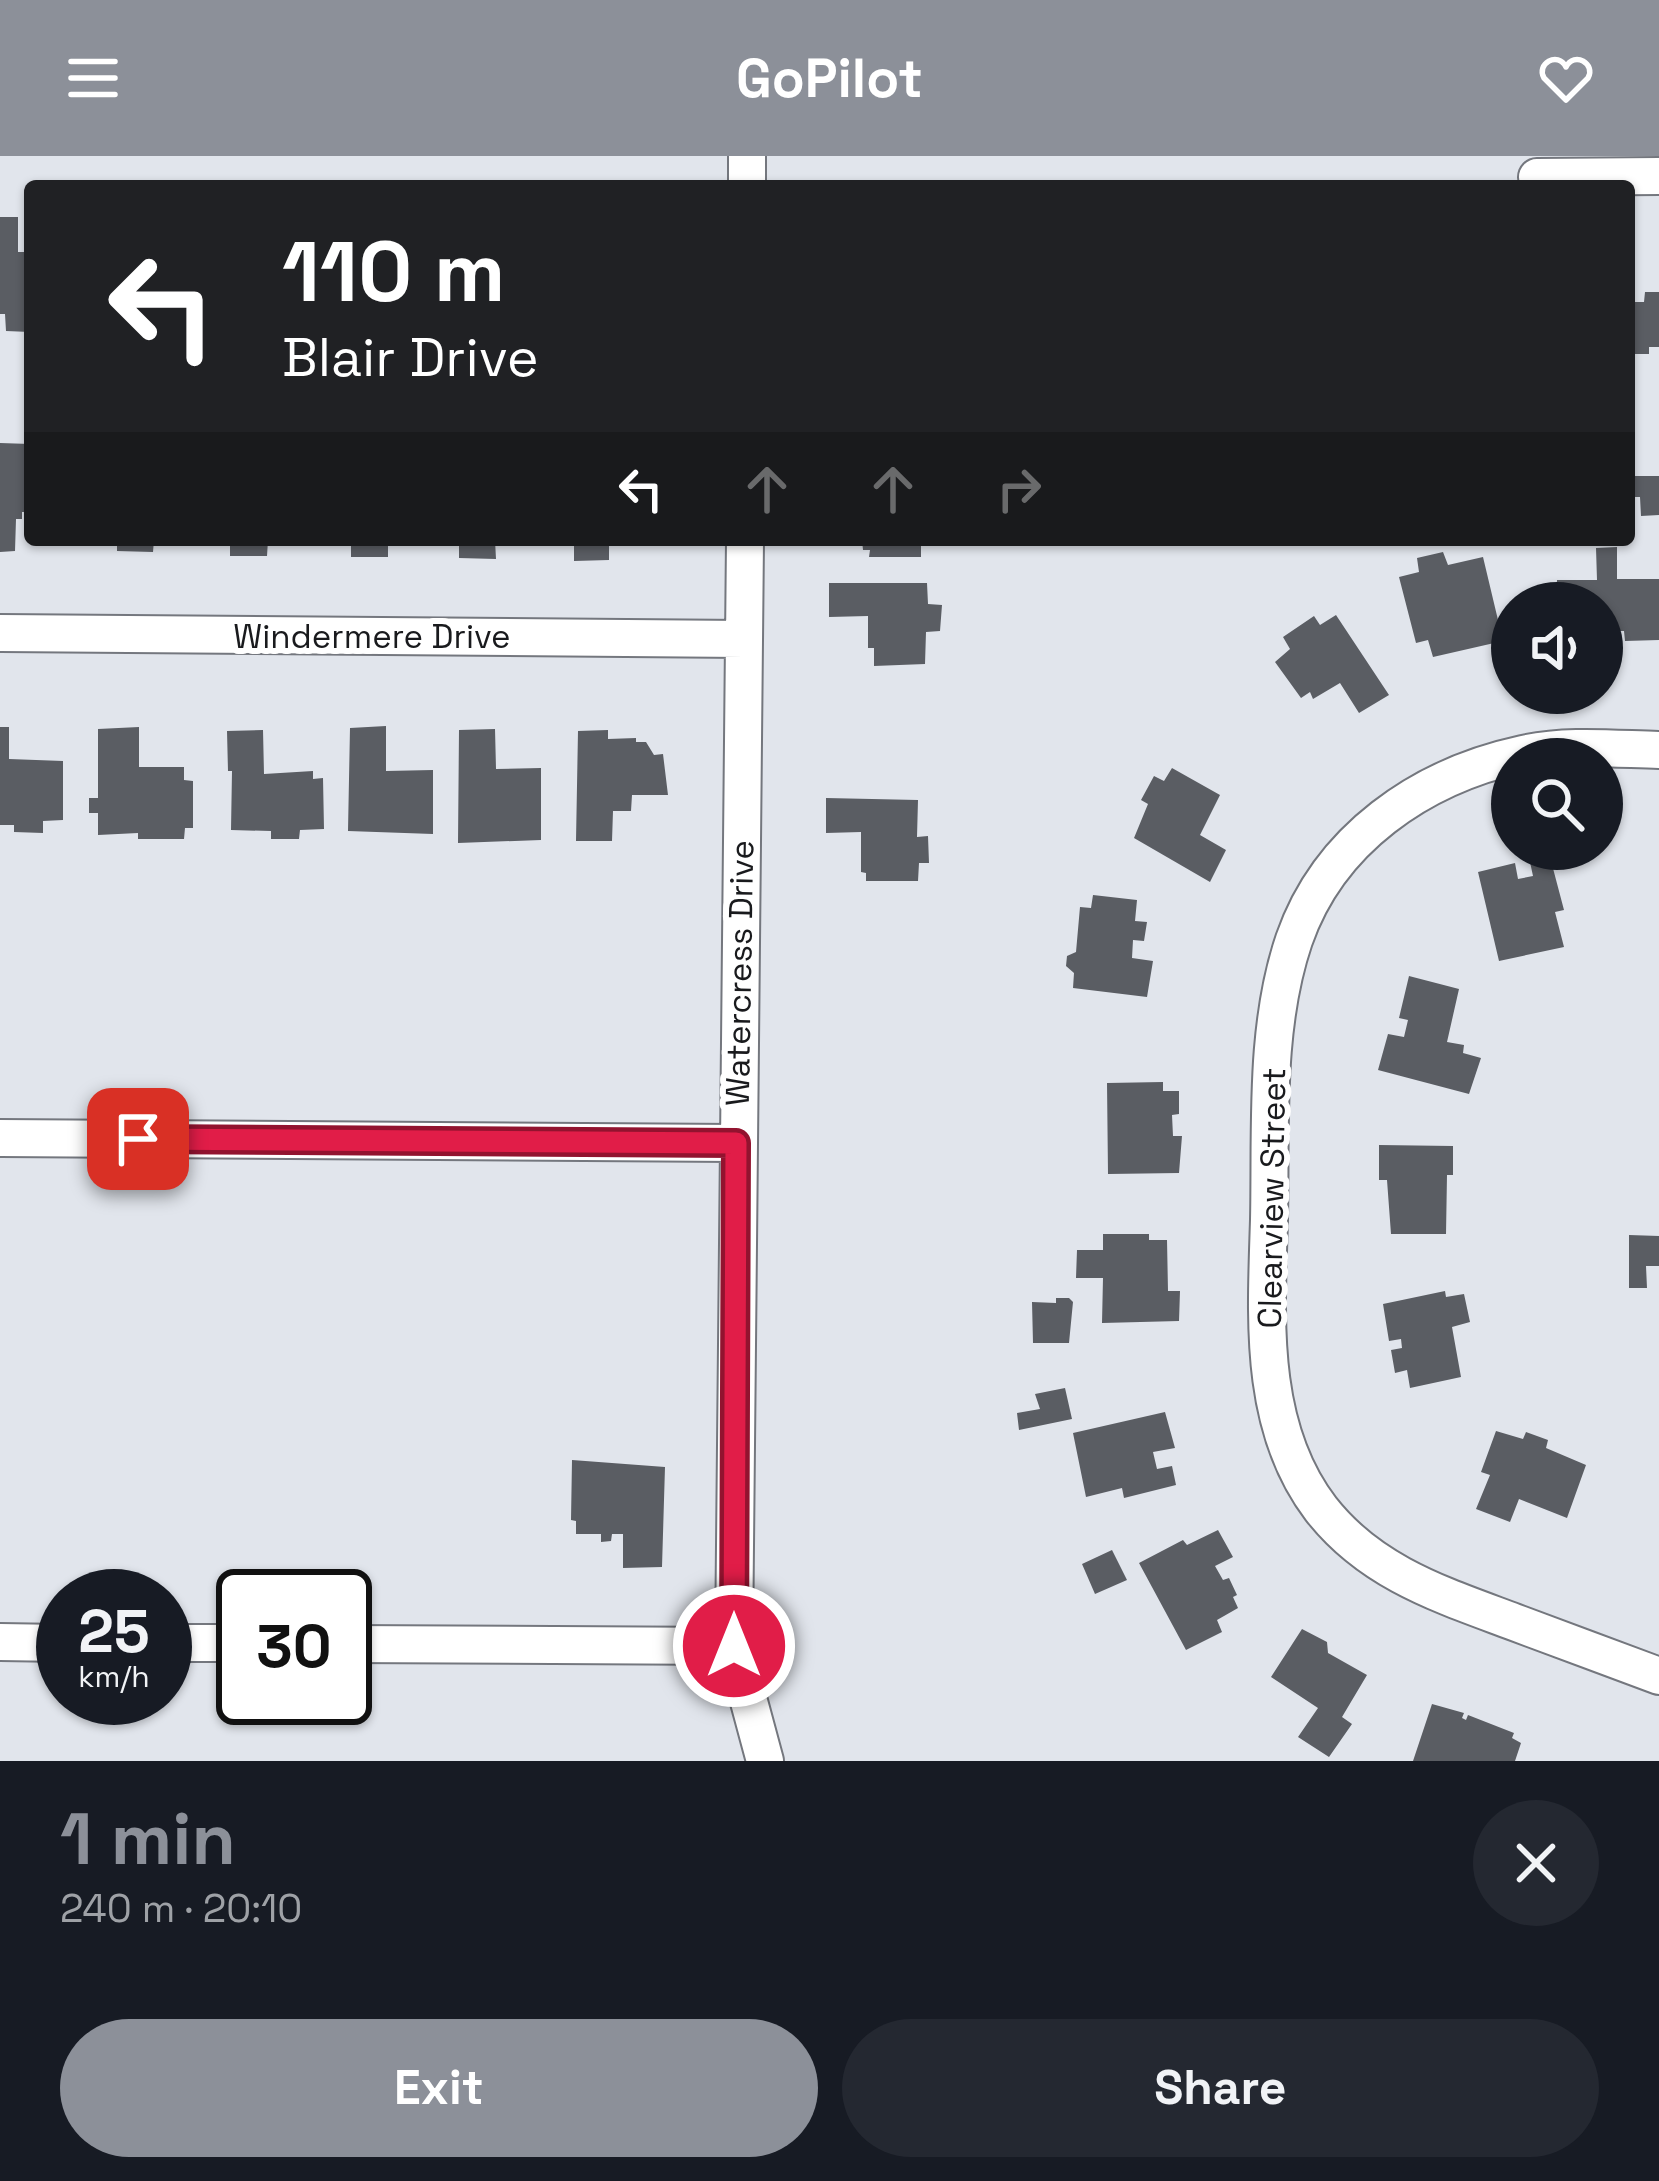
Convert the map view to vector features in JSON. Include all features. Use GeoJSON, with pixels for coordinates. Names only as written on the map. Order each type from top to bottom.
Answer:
{"type":"FeatureCollection","features":[{"type":"Feature","properties":{"kind":"street"},"geometry":{"type":"LineString","coordinates":[[1537,177],[1659,176]]}},
{"type":"Feature","properties":{"kind":"street","name":"Watercress Drive"},"geometry":{"type":"LineString","coordinates":[[745,546],[734,1646],[765,1761]]}},
{"type":"Feature","properties":{"kind":"street","name":"Windermere Drive"},"geometry":{"type":"LineString","coordinates":[[0,634],[744,639]]}},
{"type":"Feature","properties":{"kind":"street","name":"Clearview Street"},"geometry":{"type":"LineString","coordinates":[[1659,750],[1525,753],[1450,777],[1415,794],[1353,842],[1328,872],[1293,942],[1273,1057],[1266,1324],[1273,1401],[1299,1474],[1346,1538],[1410,1583],[1659,1676]]}},
{"type":"Feature","properties":{"kind":"street"},"geometry":{"type":"LineString","coordinates":[[0,1138],[736,1143]]}},
{"type":"Feature","properties":{"kind":"street"},"geometry":{"type":"LineString","coordinates":[[0,1642],[36,1642]]}},
{"type":"Feature","properties":{"kind":"street"},"geometry":{"type":"LineString","coordinates":[[372,1644],[734,1646]]}},
{"type":"Feature","properties":{"kind":"building"},"geometry":{"type":"Polygon","coordinates":[[[0,217],[18,217],[18,252],[24,252],[24,332],[6,331],[5,314],[0,314],[0,217]]]}},
{"type":"Feature","properties":{"kind":"building"},"geometry":{"type":"Polygon","coordinates":[[[1645,292],[1659,292],[1659,347],[1649,347],[1649,354],[1635,354],[1635,302],[1644,302],[1645,292]]]}},
{"type":"Feature","properties":{"kind":"building"},"geometry":{"type":"Polygon","coordinates":[[[0,443],[24,444],[24,512],[22,519],[16,519],[15,551],[0,552],[0,443]]]}},
{"type":"Feature","properties":{"kind":"building"},"geometry":{"type":"Polygon","coordinates":[[[1635,476],[1659,476],[1659,515],[1641,516],[1640,497],[1635,497],[1635,476]]]}},
{"type":"Feature","properties":{"kind":"building"},"geometry":{"type":"Polygon","coordinates":[[[117,546],[154,546],[153,552],[117,551],[117,546]]]}},
{"type":"Feature","properties":{"kind":"building"},"geometry":{"type":"Polygon","coordinates":[[[230,546],[268,546],[267,556],[230,556],[230,546]]]}},
{"type":"Feature","properties":{"kind":"building"},"geometry":{"type":"Polygon","coordinates":[[[351,546],[388,546],[388,557],[351,557],[351,546]]]}},
{"type":"Feature","properties":{"kind":"building"},"geometry":{"type":"Polygon","coordinates":[[[459,546],[495,546],[496,559],[459,558],[459,546]]]}},
{"type":"Feature","properties":{"kind":"building"},"geometry":{"type":"Polygon","coordinates":[[[574,546],[609,546],[609,560],[574,561],[574,546]]]}},
{"type":"Feature","properties":{"kind":"building"},"geometry":{"type":"Polygon","coordinates":[[[863,546],[921,546],[921,557],[869,557],[870,550],[863,546]]]}},
{"type":"Feature","properties":{"kind":"building"},"geometry":{"type":"Polygon","coordinates":[[[1617,547],[1617,579],[1659,579],[1659,640],[1625,641],[1623,582],[1557,582],[1597,580],[1596,548],[1617,547]]]}},
{"type":"Feature","properties":{"kind":"building"},"geometry":{"type":"Polygon","coordinates":[[[1443,552],[1448,565],[1483,557],[1491,591],[1491,644],[1433,657],[1428,640],[1416,643],[1399,577],[1419,572],[1417,558],[1443,552]]]}},
{"type":"Feature","properties":{"kind":"building"},"geometry":{"type":"Polygon","coordinates":[[[829,583],[927,583],[928,604],[942,605],[940,631],[926,632],[925,664],[874,666],[874,648],[868,648],[868,616],[829,617],[829,583]]]}},
{"type":"Feature","properties":{"kind":"building"},"geometry":{"type":"Polygon","coordinates":[[[1336,615],[1389,695],[1359,713],[1340,683],[1313,699],[1310,692],[1301,698],[1275,662],[1290,649],[1283,637],[1314,616],[1320,625],[1336,615]]]}},
{"type":"Feature","properties":{"kind":"building"},"geometry":{"type":"Polygon","coordinates":[[[386,726],[386,771],[433,770],[433,834],[348,831],[350,728],[386,726]]]}},
{"type":"Feature","properties":{"kind":"building"},"geometry":{"type":"Polygon","coordinates":[[[0,727],[9,727],[9,759],[63,761],[63,820],[43,821],[43,833],[14,832],[14,825],[0,825],[0,727]]]}},
{"type":"Feature","properties":{"kind":"building"},"geometry":{"type":"Polygon","coordinates":[[[139,727],[139,767],[184,767],[184,780],[193,781],[193,828],[185,828],[184,839],[138,839],[138,833],[98,835],[98,813],[89,813],[89,798],[98,798],[98,729],[139,727]]]}},
{"type":"Feature","properties":{"kind":"building"},"geometry":{"type":"Polygon","coordinates":[[[495,729],[496,769],[541,768],[541,840],[458,843],[459,730],[495,729]]]}},
{"type":"Feature","properties":{"kind":"building"},"geometry":{"type":"Polygon","coordinates":[[[263,730],[264,774],[313,771],[313,779],[323,778],[324,829],[300,830],[299,839],[271,839],[271,831],[231,830],[227,731],[263,730]]]}},
{"type":"Feature","properties":{"kind":"building"},"geometry":{"type":"Polygon","coordinates":[[[608,730],[608,739],[636,738],[636,742],[646,742],[654,755],[663,754],[668,795],[632,795],[631,811],[613,811],[612,841],[576,841],[578,731],[608,730]]]}},
{"type":"Feature","properties":{"kind":"building"},"geometry":{"type":"Polygon","coordinates":[[[1172,768],[1220,795],[1200,835],[1226,850],[1210,882],[1134,838],[1148,804],[1141,800],[1154,776],[1164,781],[1172,768]]]}},
{"type":"Feature","properties":{"kind":"building"},"geometry":{"type":"Polygon","coordinates":[[[826,798],[918,800],[917,837],[928,836],[929,863],[919,863],[918,881],[866,881],[866,873],[861,872],[861,832],[826,833],[826,798]]]}},
{"type":"Feature","properties":{"kind":"building"},"geometry":{"type":"Polygon","coordinates":[[[1516,870],[1518,879],[1533,876],[1532,870],[1553,870],[1564,910],[1555,912],[1564,947],[1499,961],[1478,872],[1516,870]]]}},
{"type":"Feature","properties":{"kind":"building"},"geometry":{"type":"Polygon","coordinates":[[[1093,895],[1137,900],[1135,921],[1147,922],[1144,941],[1133,940],[1132,958],[1153,961],[1147,997],[1073,988],[1074,973],[1066,966],[1067,956],[1076,952],[1080,907],[1091,908],[1093,895]]]}},
{"type":"Feature","properties":{"kind":"building"},"geometry":{"type":"Polygon","coordinates":[[[1409,976],[1459,989],[1447,1042],[1464,1045],[1463,1053],[1481,1058],[1469,1094],[1378,1070],[1388,1034],[1404,1037],[1408,1020],[1399,1018],[1409,976]]]}},
{"type":"Feature","properties":{"kind":"building"},"geometry":{"type":"Polygon","coordinates":[[[1163,1082],[1163,1091],[1179,1091],[1179,1114],[1172,1115],[1173,1136],[1182,1136],[1179,1173],[1108,1174],[1107,1083],[1163,1082]]]}},
{"type":"Feature","properties":{"kind":"building"},"geometry":{"type":"Polygon","coordinates":[[[1379,1145],[1453,1146],[1453,1175],[1447,1175],[1446,1234],[1391,1234],[1387,1180],[1379,1180],[1379,1145]]]}},
{"type":"Feature","properties":{"kind":"building"},"geometry":{"type":"Polygon","coordinates":[[[1103,1234],[1149,1234],[1149,1240],[1167,1240],[1168,1291],[1180,1291],[1179,1321],[1102,1323],[1103,1278],[1076,1278],[1077,1250],[1103,1250],[1103,1234]]]}},
{"type":"Feature","properties":{"kind":"building"},"geometry":{"type":"Polygon","coordinates":[[[1629,1235],[1659,1236],[1659,1266],[1646,1266],[1647,1288],[1629,1288],[1629,1235]]]}},
{"type":"Feature","properties":{"kind":"building"},"geometry":{"type":"Polygon","coordinates":[[[1445,1291],[1446,1297],[1464,1294],[1470,1322],[1452,1327],[1461,1377],[1410,1388],[1407,1370],[1395,1373],[1391,1350],[1402,1348],[1401,1339],[1389,1341],[1383,1304],[1445,1291]]]}},
{"type":"Feature","properties":{"kind":"building"},"geometry":{"type":"Polygon","coordinates":[[[1056,1298],[1073,1302],[1069,1343],[1033,1343],[1032,1302],[1056,1303],[1056,1298]]]}},
{"type":"Feature","properties":{"kind":"building"},"geometry":{"type":"Polygon","coordinates":[[[1065,1388],[1072,1419],[1019,1430],[1017,1413],[1040,1409],[1035,1394],[1065,1388]]]}},
{"type":"Feature","properties":{"kind":"building"},"geometry":{"type":"Polygon","coordinates":[[[1165,1412],[1175,1448],[1153,1452],[1157,1469],[1172,1466],[1176,1485],[1124,1498],[1122,1488],[1086,1497],[1073,1433],[1165,1412]]]}},
{"type":"Feature","properties":{"kind":"building"},"geometry":{"type":"Polygon","coordinates":[[[1496,1431],[1523,1439],[1526,1432],[1548,1440],[1546,1448],[1586,1465],[1567,1518],[1519,1499],[1510,1522],[1476,1509],[1490,1475],[1481,1472],[1496,1431]]]}},
{"type":"Feature","properties":{"kind":"building"},"geometry":{"type":"Polygon","coordinates":[[[572,1460],[665,1467],[662,1567],[623,1568],[623,1534],[612,1534],[611,1541],[601,1542],[601,1534],[576,1534],[576,1521],[571,1520],[572,1460]]]}},
{"type":"Feature","properties":{"kind":"building"},"geometry":{"type":"Polygon","coordinates":[[[1218,1530],[1233,1557],[1215,1566],[1223,1580],[1229,1578],[1238,1608],[1217,1620],[1222,1632],[1186,1650],[1139,1563],[1183,1540],[1187,1545],[1218,1530]]]}},
{"type":"Feature","properties":{"kind":"building"},"geometry":{"type":"Polygon","coordinates":[[[1112,1550],[1127,1580],[1095,1594],[1082,1564],[1112,1550]]]}},
{"type":"Feature","properties":{"kind":"building"},"geometry":{"type":"Polygon","coordinates":[[[1302,1629],[1327,1642],[1328,1653],[1367,1675],[1342,1717],[1352,1724],[1329,1757],[1298,1737],[1318,1708],[1271,1677],[1302,1629]]]}},
{"type":"Feature","properties":{"kind":"building"},"geometry":{"type":"Polygon","coordinates":[[[1432,1704],[1464,1713],[1466,1720],[1468,1715],[1514,1733],[1512,1738],[1521,1743],[1515,1761],[1413,1761],[1432,1704]]]}},
{"type":"Feature","properties":{"kind":"route"},"geometry":{"type":"LineString","coordinates":[[138,1139],[736,1143],[734,1646]]}}]}
